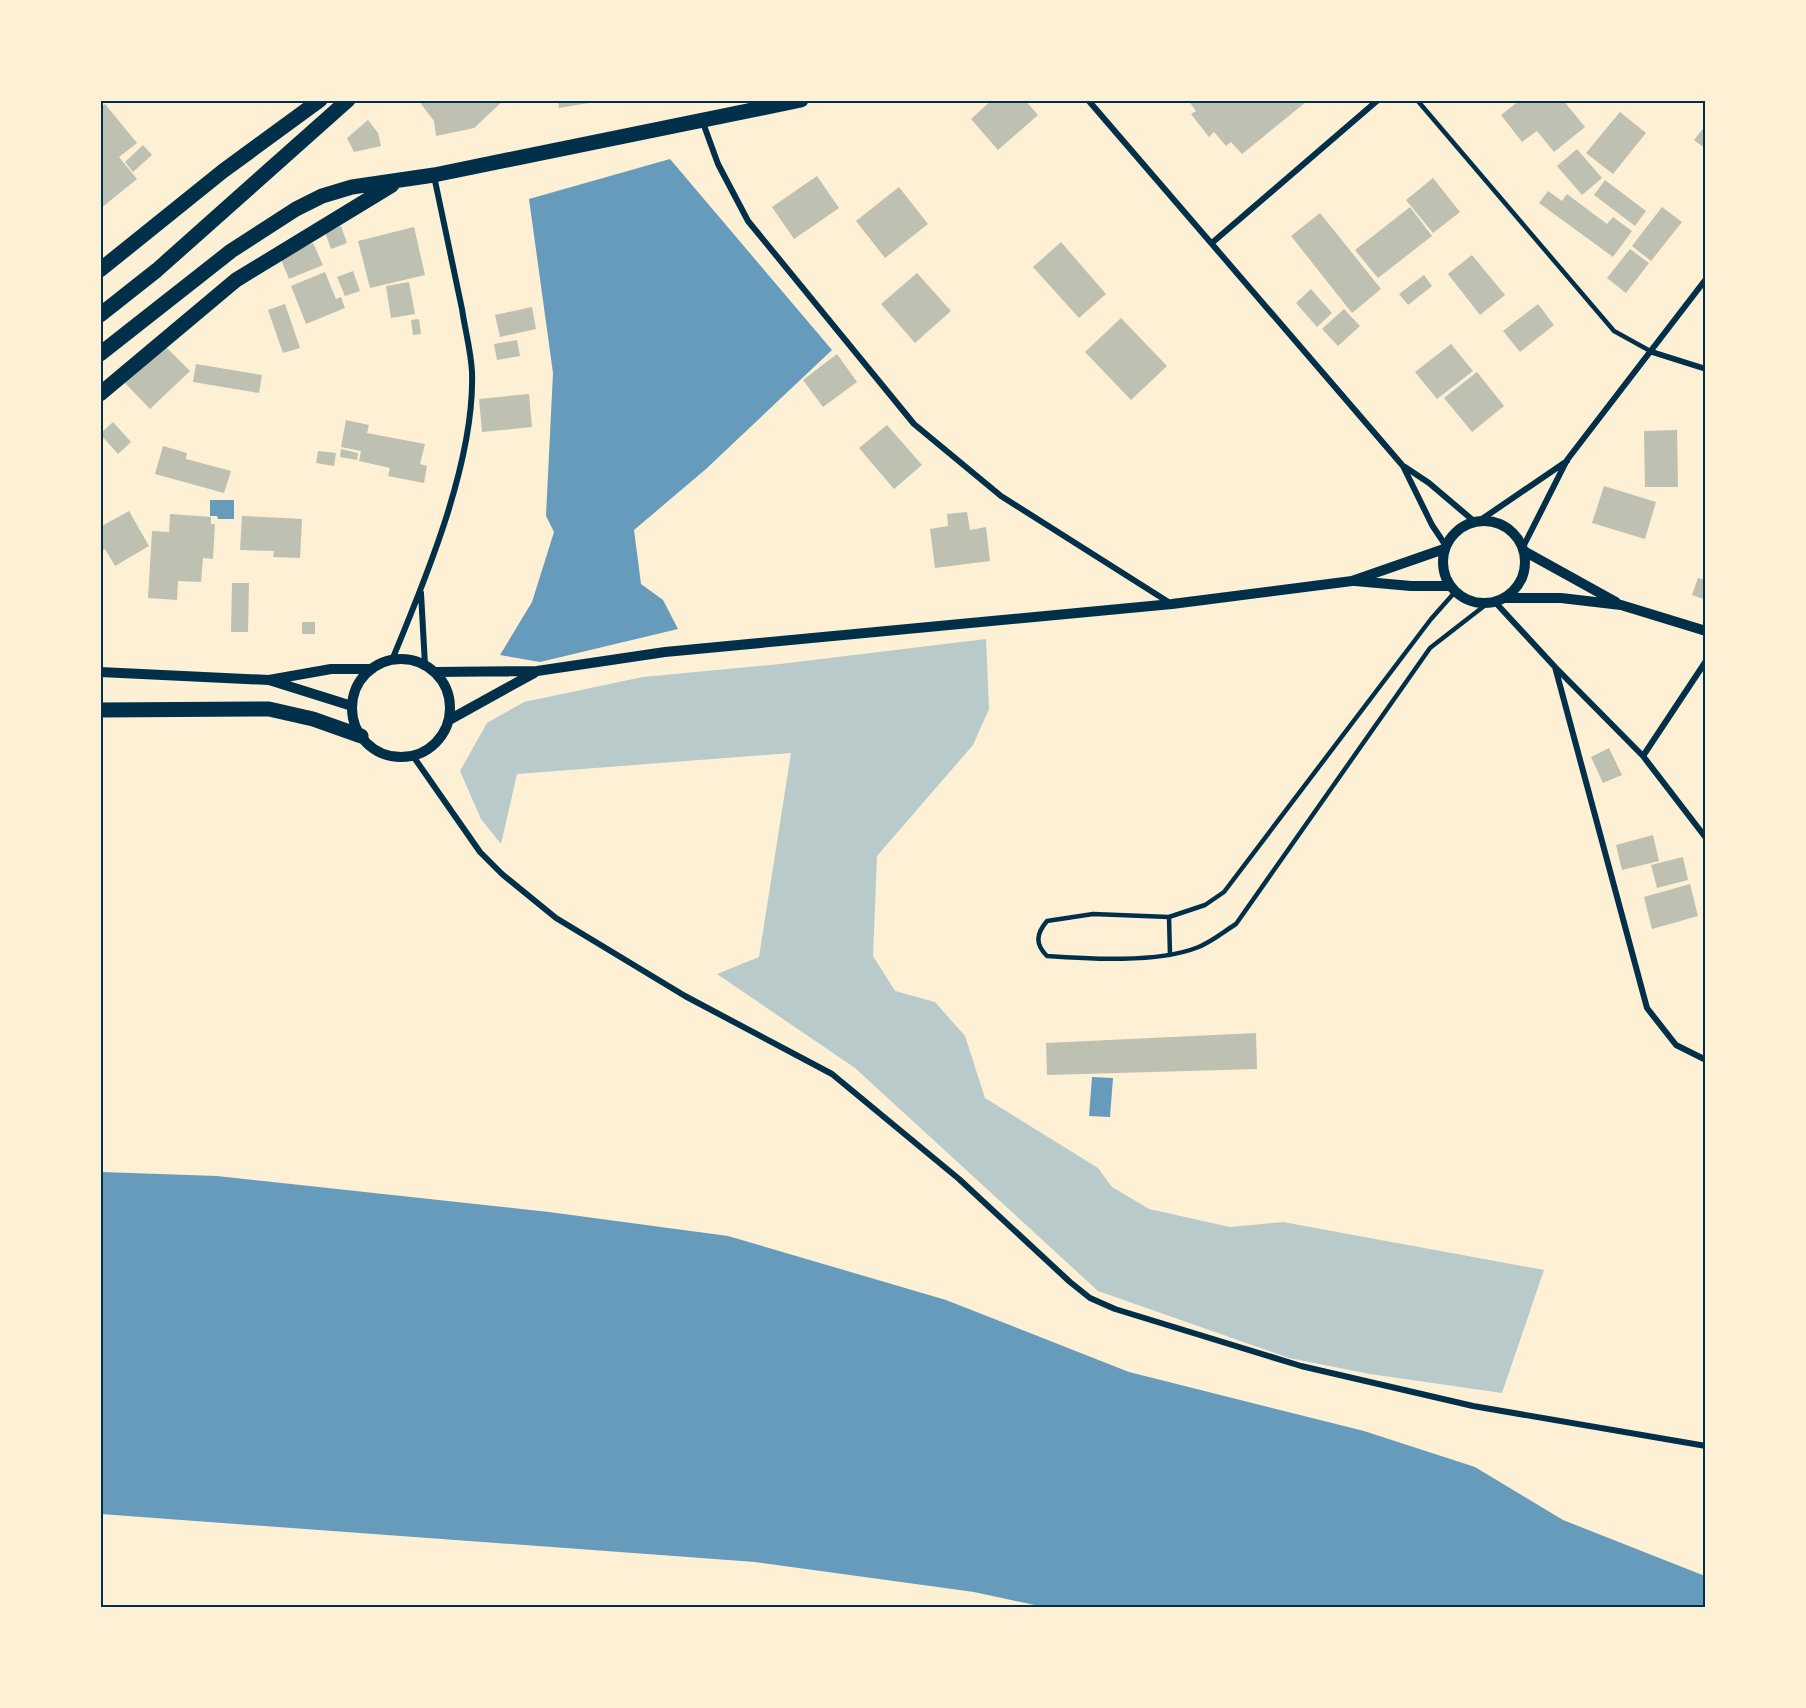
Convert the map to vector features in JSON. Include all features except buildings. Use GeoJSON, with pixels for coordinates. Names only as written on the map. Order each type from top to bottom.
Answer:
{"type":"FeatureCollection","features":[{"type":"Feature","properties":{"kind":"main road"},"geometry":{"type":"LineString","coordinates":[[100,270],[224,171],[320,100]]}},
{"type":"Feature","properties":{"kind":"main road"},"geometry":{"type":"LineString","coordinates":[[100,315],[157,270],[348,100]]}},
{"type":"Feature","properties":{"kind":"main road"},"geometry":{"type":"LineString","coordinates":[[100,354],[231,251],[296,209],[322,196],[352,187],[434,175],[801,100]]}},
{"type":"Feature","properties":{"kind":"main road"},"geometry":{"type":"LineString","coordinates":[[100,394],[236,280],[397,182]]}},
{"type":"Feature","properties":{"kind":"main road"},"geometry":{"type":"LineString","coordinates":[[100,710],[269,709],[313,719],[361,736]]}},
{"type":"Feature","properties":{"kind":"street"},"geometry":{"type":"LineString","coordinates":[[1088,100],[1213,242],[1403,465],[1445,547]]}},
{"type":"Feature","properties":{"kind":"street"},"geometry":{"type":"LineString","coordinates":[[1213,242],[1378,100]]}},
{"type":"Feature","properties":{"kind":"street"},"geometry":{"type":"LineString","coordinates":[[702,120],[718,164],[748,221],[914,424],[1001,496],[1172,604]]}},
{"type":"Feature","properties":{"kind":"street"},"geometry":{"type":"LineString","coordinates":[[392,660],[421,589],[461,464],[471,403],[472,372],[468,342],[434,175]]}},
{"type":"Feature","properties":{"kind":"street"},"geometry":{"type":"LineString","coordinates":[[1523,549],[1567,460],[1706,279]]}},
{"type":"Feature","properties":{"kind":"street"},"geometry":{"type":"LineString","coordinates":[[1652,352],[1706,369]]}},
{"type":"Feature","properties":{"kind":"street"},"geometry":{"type":"LineString","coordinates":[[1567,460],[1477,521],[1457,530],[1445,547],[1443,568],[1453,589],[1470,601],[1561,598],[1621,605],[1706,631]]}},
{"type":"Feature","properties":{"kind":"street"},"geometry":{"type":"LineString","coordinates":[[1403,465],[1477,521],[1492,521],[1505,526],[1516,535],[1523,549],[1526,564],[1522,578],[1515,590],[1496,601]]}},
{"type":"Feature","properties":{"kind":"street"},"geometry":{"type":"LineString","coordinates":[[1352,581],[1445,547]]}},
{"type":"Feature","properties":{"kind":"street"},"geometry":{"type":"LineString","coordinates":[[1523,549],[1621,605]]}},
{"type":"Feature","properties":{"kind":"street"},"geometry":{"type":"LineString","coordinates":[[435,672],[537,671],[664,652],[1172,604],[1352,581],[1453,589]]}},
{"type":"Feature","properties":{"kind":"street"},"geometry":{"type":"LineString","coordinates":[[421,589],[425,665]]}},
{"type":"Feature","properties":{"kind":"street"},"geometry":{"type":"LineString","coordinates":[[1496,601],[1555,667],[1643,756],[1706,838]]}},
{"type":"Feature","properties":{"kind":"street"},"geometry":{"type":"LineString","coordinates":[[100,672],[269,680],[331,669],[372,669],[392,660],[413,660],[435,672],[449,694],[449,720],[436,743],[413,756],[398,757],[384,754],[371,747],[361,736],[354,722],[352,706],[355,692],[372,669]]}},
{"type":"Feature","properties":{"kind":"street"},"geometry":{"type":"LineString","coordinates":[[1643,756],[1706,661]]}},
{"type":"Feature","properties":{"kind":"street"},"geometry":{"type":"LineString","coordinates":[[1555,667],[1647,1008],[1676,1045],[1706,1060]]}},
{"type":"Feature","properties":{"kind":"street"},"geometry":{"type":"LineString","coordinates":[[449,720],[537,671]]}},
{"type":"Feature","properties":{"kind":"street"},"geometry":{"type":"LineString","coordinates":[[269,680],[352,706]]}},
{"type":"Feature","properties":{"kind":"street"},"geometry":{"type":"LineString","coordinates":[[413,756],[480,852],[502,874],[547,910],[616,956],[685,996],[832,1074],[960,1179],[1090,1298],[1115,1309],[1301,1366],[1473,1406],[1706,1446]]}},
{"type":"Feature","properties":{"kind":"lane"},"geometry":{"type":"LineString","coordinates":[[1417,100],[1614,331],[1652,352]]}},
{"type":"Feature","properties":{"kind":"lane"},"geometry":{"type":"LineString","coordinates":[[1453,589],[1224,892],[1205,905],[1169,916],[1093,914],[1047,921],[1040,929],[1037,939],[1040,948],[1047,956],[1090,959],[1170,955],[1197,948],[1236,924],[1430,648],[1496,601]]}},
{"type":"Feature","properties":{"kind":"lane"},"geometry":{"type":"LineString","coordinates":[[1169,916],[1170,955]]}},
{"type":"Feature","properties":{"kind":"shaded area"},"geometry":{"type":"Polygon","coordinates":[[[986,639],[989,709],[973,745],[877,856],[873,956],[895,991],[935,1002],[965,1036],[985,1098],[1098,1168],[1112,1187],[1149,1209],[1230,1227],[1283,1222],[1544,1270],[1502,1393],[1370,1374],[1289,1358],[1098,1291],[855,1068],[717,974],[759,957],[791,753],[517,774],[501,844],[481,819],[460,771],[487,723],[524,702],[643,677],[780,664],[986,639]]]}},
{"type":"Feature","properties":{"kind":"water"},"geometry":{"type":"Polygon","coordinates":[[[670,159],[832,350],[706,469],[634,530],[641,584],[663,600],[678,629],[540,662],[500,655],[532,602],[554,532],[546,516],[553,373],[529,199],[670,159]]]}},
{"type":"Feature","properties":{"kind":"water"},"geometry":{"type":"Polygon","coordinates":[[[210,500],[234,500],[234,519],[218,519],[217,516],[210,516],[210,500]]]}},
{"type":"Feature","properties":{"kind":"water"},"geometry":{"type":"Polygon","coordinates":[[[1092,1077],[1113,1078],[1110,1117],[1089,1116],[1092,1077]]]}},
{"type":"Feature","properties":{"kind":"water"},"geometry":{"type":"Polygon","coordinates":[[[101,1172],[217,1176],[549,1212],[728,1236],[946,1300],[1129,1372],[1364,1431],[1475,1467],[1563,1520],[1705,1576],[1705,1607],[1044,1607],[974,1592],[755,1562],[101,1514],[101,1172]]]}}]}
